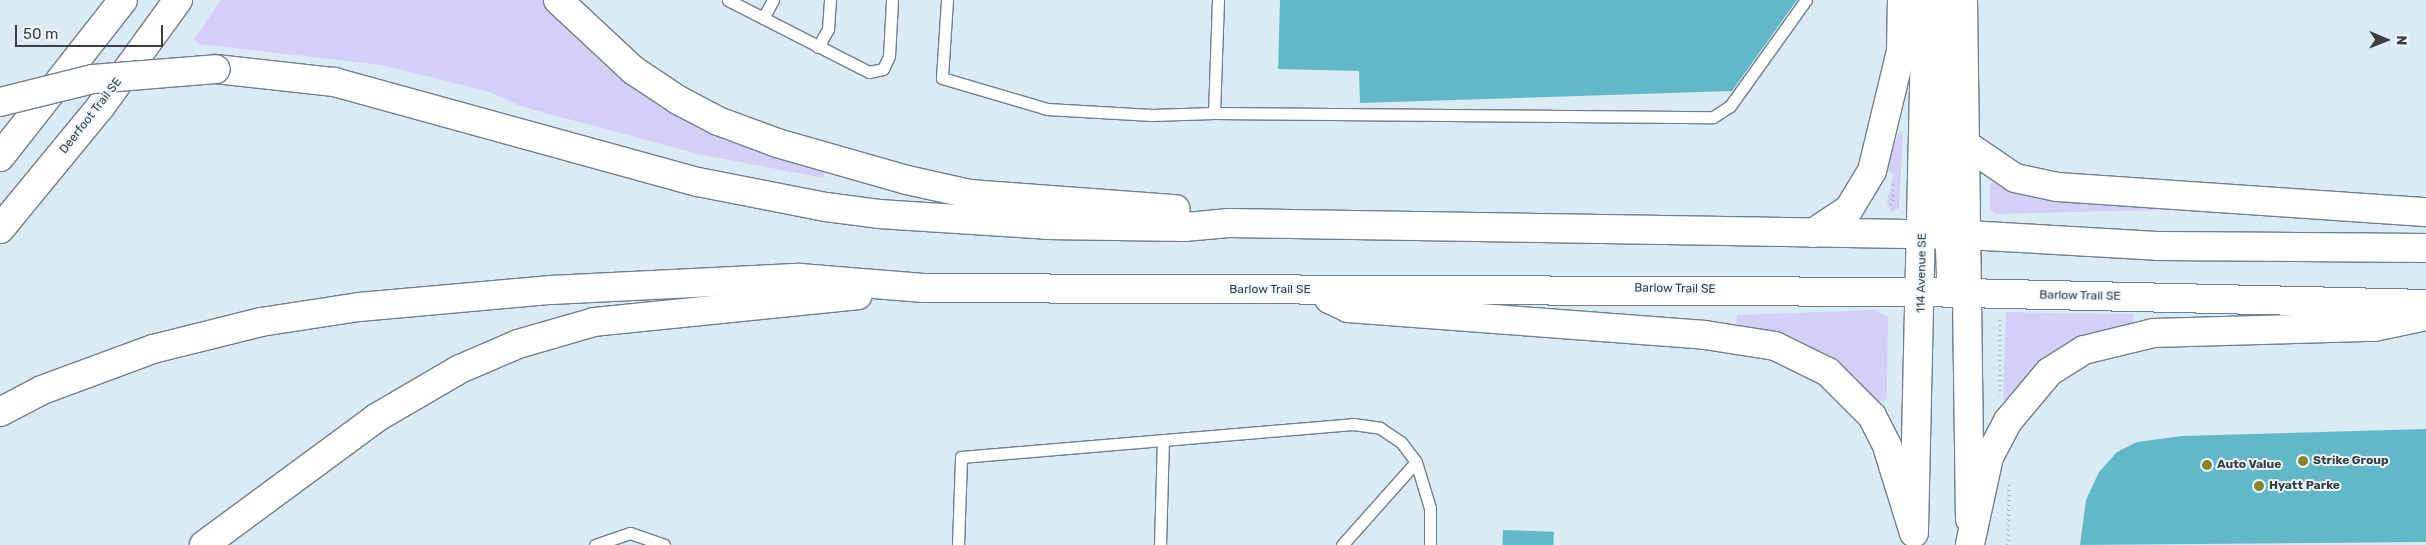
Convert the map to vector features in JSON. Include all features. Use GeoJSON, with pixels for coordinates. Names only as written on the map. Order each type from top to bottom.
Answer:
{"type":"FeatureCollection","features":[{"type":"Feature","properties":{"kind":"main road"},"geometry":{"type":"LineString","coordinates":[[0,157],[123,0]]}},
{"type":"Feature","properties":{"kind":"main road","name":"Deerfoot Trail SE"},"geometry":{"type":"LineString","coordinates":[[0,229],[101,106],[178,0]]}},
{"type":"Feature","properties":{"kind":"main road"},"geometry":{"type":"LineString","coordinates":[[558,0],[633,70],[678,100],[718,121],[778,143],[907,180],[970,194],[1180,210],[1229,223]]}},
{"type":"Feature","properties":{"kind":"main road"},"geometry":{"type":"LineString","coordinates":[[1813,233],[1849,209],[1872,171],[1901,51],[1902,0]]}},
{"type":"Feature","properties":{"kind":"main road","name":"114 Avenue SE"},"geometry":{"type":"LineString","coordinates":[[1926,0],[1946,234]]}},
{"type":"Feature","properties":{"kind":"main road"},"geometry":{"type":"LineString","coordinates":[[1934,0],[1941,15],[1946,234],[1952,278],[1968,293],[1970,544]]}},
{"type":"Feature","properties":{"kind":"main road","name":"114 Avenue SE"},"geometry":{"type":"LineString","coordinates":[[1914,539],[1922,292],[1946,234],[1968,146],[1963,0]]}},
{"type":"Feature","properties":{"kind":"main road"},"geometry":{"type":"LineString","coordinates":[[0,102],[93,79],[216,69],[334,82],[698,182],[826,207],[879,214],[1046,225],[1185,227],[1229,223],[1946,234],[2158,246],[2426,248]]}},
{"type":"Feature","properties":{"kind":"main road"},"geometry":{"type":"LineString","coordinates":[[1968,146],[1997,170],[2015,178],[2057,188],[2426,212]]}},
{"type":"Feature","properties":{"kind":"main road"},"geometry":{"type":"LineString","coordinates":[[0,412],[42,390],[153,349],[261,322],[359,307],[551,290],[800,278],[924,288]]}},
{"type":"Feature","properties":{"kind":"main road"},"geometry":{"type":"LineString","coordinates":[[204,545],[376,418],[460,370],[518,344],[594,322],[924,288]]}},
{"type":"Feature","properties":{"kind":"main road","name":"Barlow Trail SE"},"geometry":{"type":"LineString","coordinates":[[924,288],[1312,291],[1515,288],[1922,292],[2426,304]]}},
{"type":"Feature","properties":{"kind":"main road"},"geometry":{"type":"LineString","coordinates":[[1312,291],[1348,308],[1705,335],[1775,346],[1828,372],[1872,416],[1887,446],[1914,539]]}},
{"type":"Feature","properties":{"kind":"main road"},"geometry":{"type":"LineString","coordinates":[[1970,544],[1989,457],[2008,421],[2049,372],[2084,350],[2154,333],[2374,327],[2426,316]]}},
{"type":"Feature","properties":{"kind":"lane"},"geometry":{"type":"LineString","coordinates":[[728,0],[818,48],[869,72],[884,69],[889,56],[892,0]]}},
{"type":"Feature","properties":{"kind":"lane"},"geometry":{"type":"LineString","coordinates":[[763,18],[773,0]]}},
{"type":"Feature","properties":{"kind":"lane"},"geometry":{"type":"LineString","coordinates":[[818,48],[828,29],[830,0]]}},
{"type":"Feature","properties":{"kind":"lane"},"geometry":{"type":"LineString","coordinates":[[947,0],[942,78],[1047,109],[1135,114],[1713,117],[1730,106],[1806,0]]}},
{"type":"Feature","properties":{"kind":"lane"},"geometry":{"type":"LineString","coordinates":[[1214,113],[1218,0]]}},
{"type":"Feature","properties":{"kind":"lane"},"geometry":{"type":"LineString","coordinates":[[958,545],[961,457],[1352,424],[1380,428],[1402,442],[1416,462],[1430,508],[1430,545]]}},
{"type":"Feature","properties":{"kind":"lane"},"geometry":{"type":"LineString","coordinates":[[1160,545],[1162,440]]}},
{"type":"Feature","properties":{"kind":"lane"},"geometry":{"type":"LineString","coordinates":[[1342,545],[1416,462]]}},
{"type":"Feature","properties":{"kind":"lane"},"geometry":{"type":"LineString","coordinates":[[594,545],[630,533],[664,545]]}},
{"type":"Feature","properties":{"kind":"path"},"geometry":{"type":"LineString","coordinates":[[2000,315],[2000,402]]}},
{"type":"Feature","properties":{"kind":"path"},"geometry":{"type":"LineString","coordinates":[[2008,545],[2009,479]]}},
{"type":"Feature","properties":{"kind":"shaded area"},"geometry":{"type":"Polygon","coordinates":[[[221,0],[546,0],[590,44],[825,169],[823,178],[698,154],[520,106],[490,92],[381,65],[199,44],[194,39],[221,0]]]}},
{"type":"Feature","properties":{"kind":"shaded area"},"geometry":{"type":"Polygon","coordinates":[[[1900,131],[1903,132],[1899,208],[1891,212],[1887,203],[1893,175],[1884,166],[1900,131]]]}},
{"type":"Feature","properties":{"kind":"shaded area"},"geometry":{"type":"Polygon","coordinates":[[[1990,183],[2164,201],[2162,210],[1995,214],[1990,210],[1990,183]]]}},
{"type":"Feature","properties":{"kind":"shaded area"},"geometry":{"type":"Polygon","coordinates":[[[1875,310],[1888,317],[1887,398],[1883,402],[1875,400],[1857,378],[1819,351],[1785,336],[1736,324],[1737,315],[1875,310]]]}},
{"type":"Feature","properties":{"kind":"shaded area"},"geometry":{"type":"Polygon","coordinates":[[[2006,312],[2133,314],[2133,324],[2088,336],[2042,361],[2006,401],[2003,397],[2006,312]]]}},
{"type":"Feature","properties":{"kind":"building"},"geometry":{"type":"Polygon","coordinates":[[[1280,0],[1797,0],[1732,91],[1360,103],[1359,71],[1278,69],[1280,0]]]}},
{"type":"Feature","properties":{"kind":"building","name":"Hyatt Parke"},"geometry":{"type":"Polygon","coordinates":[[[2426,429],[2426,542],[2080,545],[2086,500],[2099,472],[2117,452],[2137,442],[2182,436],[2426,429]]]}},
{"type":"Feature","properties":{"kind":"building"},"geometry":{"type":"Polygon","coordinates":[[[1503,530],[1554,532],[1554,545],[1502,545],[1503,530]]]}},
{"type":"Feature","properties":{"kind":"place","name":"Strike Group"},"geometry":{"type":"Point","coordinates":[2303,461]}},
{"type":"Feature","properties":{"kind":"place","name":"Auto Value"},"geometry":{"type":"Point","coordinates":[2207,465]}},
{"type":"Feature","properties":{"kind":"place","name":"Hyatt Parke"},"geometry":{"type":"Point","coordinates":[2259,486]}}]}
